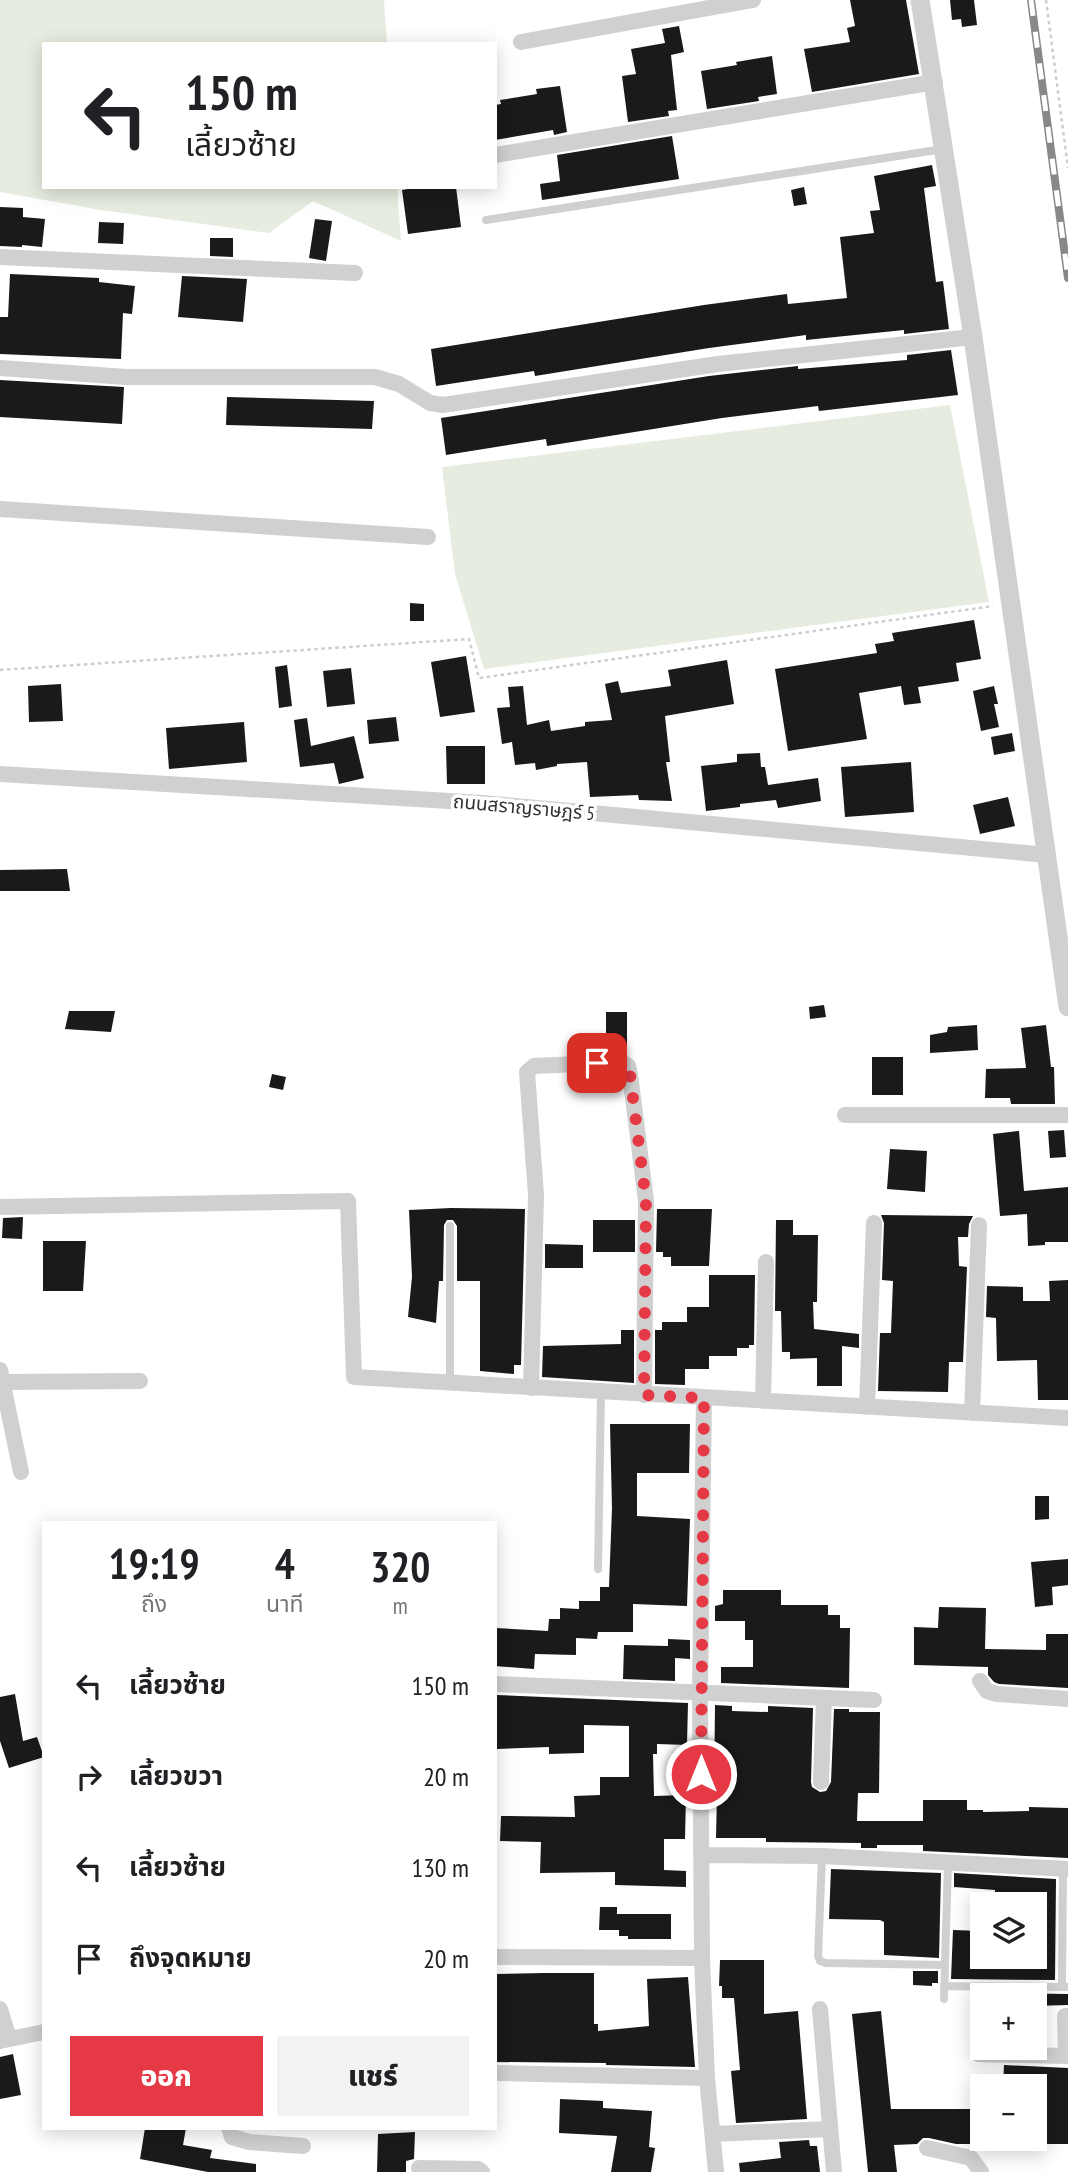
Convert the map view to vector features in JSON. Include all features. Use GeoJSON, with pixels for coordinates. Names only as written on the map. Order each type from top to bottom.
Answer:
{"type":"FeatureCollection","features":[{"type":"Feature","properties":{"kind":"street"},"geometry":{"type":"LineString","coordinates":[[521,42],[752,0]]}},
{"type":"Feature","properties":{"kind":"street"},"geometry":{"type":"LineString","coordinates":[[920,0],[973,337],[1068,1007]]}},
{"type":"Feature","properties":{"kind":"street"},"geometry":{"type":"LineString","coordinates":[[497,155],[934,82]]}},
{"type":"Feature","properties":{"kind":"street"},"geometry":{"type":"LineString","coordinates":[[0,257],[355,273]]}},
{"type":"Feature","properties":{"kind":"street"},"geometry":{"type":"LineString","coordinates":[[0,368],[127,377],[375,377],[399,384],[430,403],[443,405],[718,364],[973,337]]}},
{"type":"Feature","properties":{"kind":"street"},"geometry":{"type":"LineString","coordinates":[[0,509],[428,537]]}},
{"type":"Feature","properties":{"kind":"street","name":"ถนนสราญราษฎร์ 5"},"geometry":{"type":"LineString","coordinates":[[0,774],[483,803],[1046,855]]}},
{"type":"Feature","properties":{"kind":"street"},"geometry":{"type":"LineString","coordinates":[[531,1388],[536,1195],[527,1072],[534,1066],[622,1062],[628,1066],[630,1074],[646,1201],[644,1395]]}},
{"type":"Feature","properties":{"kind":"street"},"geometry":{"type":"LineString","coordinates":[[845,1115],[1068,1115]]}},
{"type":"Feature","properties":{"kind":"street"},"geometry":{"type":"LineString","coordinates":[[0,1207],[348,1201],[354,1377],[1068,1418]]}},
{"type":"Feature","properties":{"kind":"street"},"geometry":{"type":"LineString","coordinates":[[867,1407],[874,1223]]}},
{"type":"Feature","properties":{"kind":"street"},"geometry":{"type":"LineString","coordinates":[[972,1413],[979,1225]]}},
{"type":"Feature","properties":{"kind":"street"},"geometry":{"type":"LineString","coordinates":[[763,1401],[766,1262]]}},
{"type":"Feature","properties":{"kind":"street"},"geometry":{"type":"LineString","coordinates":[[21,1472],[1,1376],[140,1381]]}},
{"type":"Feature","properties":{"kind":"street"},"geometry":{"type":"LineString","coordinates":[[704,1398],[700,1693],[702,1958],[707,2078],[716,2172]]}},
{"type":"Feature","properties":{"kind":"street"},"geometry":{"type":"LineString","coordinates":[[980,1681],[987,1691],[997,1694],[1068,1699]]}},
{"type":"Feature","properties":{"kind":"street"},"geometry":{"type":"LineString","coordinates":[[497,1684],[874,1700]]}},
{"type":"Feature","properties":{"kind":"street"},"geometry":{"type":"LineString","coordinates":[[821,1782],[824,1698]]}},
{"type":"Feature","properties":{"kind":"street"},"geometry":{"type":"LineString","coordinates":[[701,1855],[822,1856],[1065,1869]]}},
{"type":"Feature","properties":{"kind":"street"},"geometry":{"type":"LineString","coordinates":[[497,1957],[702,1958]]}},
{"type":"Feature","properties":{"kind":"street"},"geometry":{"type":"LineString","coordinates":[[820,2009],[834,2172]]}},
{"type":"Feature","properties":{"kind":"street"},"geometry":{"type":"LineString","coordinates":[[0,2010],[5,2040],[42,2032]]}},
{"type":"Feature","properties":{"kind":"street"},"geometry":{"type":"LineString","coordinates":[[1047,2056],[1066,2056],[1065,2017],[1068,2016]]}},
{"type":"Feature","properties":{"kind":"street"},"geometry":{"type":"LineString","coordinates":[[497,2073],[707,2078]]}},
{"type":"Feature","properties":{"kind":"street"},"geometry":{"type":"LineString","coordinates":[[713,2134],[829,2129]]}},
{"type":"Feature","properties":{"kind":"street"},"geometry":{"type":"LineString","coordinates":[[230,2130],[232,2137],[249,2142],[303,2146]]}},
{"type":"Feature","properties":{"kind":"street"},"geometry":{"type":"LineString","coordinates":[[927,2148],[971,2158],[981,2172]]}},
{"type":"Feature","properties":{"kind":"street"},"geometry":{"type":"LineString","coordinates":[[419,2168],[478,2169],[482,2172]]}},
{"type":"Feature","properties":{"kind":"lane"},"geometry":{"type":"LineString","coordinates":[[486,220],[944,149]]}},
{"type":"Feature","properties":{"kind":"lane"},"geometry":{"type":"LineString","coordinates":[[450,1226],[450,1383]]}},
{"type":"Feature","properties":{"kind":"lane"},"geometry":{"type":"LineString","coordinates":[[598,1569],[601,1393]]}},
{"type":"Feature","properties":{"kind":"lane"},"geometry":{"type":"LineString","coordinates":[[822,1856],[820,1961],[945,1965]]}},
{"type":"Feature","properties":{"kind":"lane"},"geometry":{"type":"LineString","coordinates":[[944,1999],[948,1863]]}},
{"type":"Feature","properties":{"kind":"lane"},"geometry":{"type":"LineString","coordinates":[[944,1986],[1065,1987],[1065,1869]]}},
{"type":"Feature","properties":{"kind":"path"},"geometry":{"type":"LineString","coordinates":[[1046,0],[1068,168]]}},
{"type":"Feature","properties":{"kind":"path"},"geometry":{"type":"LineString","coordinates":[[0,670],[469,639],[479,678],[1011,604]]}},
{"type":"Feature","properties":{"kind":"shaded area"},"geometry":{"type":"Polygon","coordinates":[[[0,0],[384,0],[387,42],[42,42],[42,189],[397,189],[401,241],[313,201],[269,233],[101,210],[0,192],[0,0]]]}},
{"type":"Feature","properties":{"kind":"shaded area"},"geometry":{"type":"Polygon","coordinates":[[[950,405],[989,602],[484,669],[455,574],[442,467],[950,405]]]}},
{"type":"Feature","properties":{"kind":"building"},"geometry":{"type":"Polygon","coordinates":[[[850,0],[906,0],[919,74],[812,92],[804,49],[850,42],[847,28],[855,26],[850,0]]]}},
{"type":"Feature","properties":{"kind":"building"},"geometry":{"type":"Polygon","coordinates":[[[950,0],[974,0],[977,25],[962,27],[961,19],[952,20],[950,0]]]}},
{"type":"Feature","properties":{"kind":"building"},"geometry":{"type":"Polygon","coordinates":[[[679,26],[684,52],[671,55],[677,110],[668,111],[669,116],[628,122],[622,76],[636,74],[631,49],[665,43],[662,29],[679,26]]]}},
{"type":"Feature","properties":{"kind":"building"},"geometry":{"type":"Polygon","coordinates":[[[772,56],[777,94],[758,97],[759,101],[707,109],[701,71],[772,56]]]}},
{"type":"Feature","properties":{"kind":"building"},"geometry":{"type":"Polygon","coordinates":[[[560,86],[567,132],[554,135],[553,130],[497,140],[497,105],[501,104],[500,100],[537,94],[536,89],[560,86]]]}},
{"type":"Feature","properties":{"kind":"building"},"geometry":{"type":"Polygon","coordinates":[[[672,136],[679,179],[542,200],[540,184],[560,181],[557,155],[672,136]]]}},
{"type":"Feature","properties":{"kind":"building"},"geometry":{"type":"Polygon","coordinates":[[[932,165],[936,186],[924,188],[936,282],[943,281],[949,329],[904,334],[904,330],[806,340],[806,335],[535,376],[534,371],[436,386],[431,349],[787,294],[788,304],[847,298],[840,237],[874,233],[870,211],[880,210],[874,176],[932,165]]]}},
{"type":"Feature","properties":{"kind":"building"},"geometry":{"type":"Polygon","coordinates":[[[804,187],[807,204],[794,206],[791,190],[804,187]]]}},
{"type":"Feature","properties":{"kind":"building"},"geometry":{"type":"Polygon","coordinates":[[[456,189],[461,227],[408,234],[402,190],[456,189]]]}},
{"type":"Feature","properties":{"kind":"building"},"geometry":{"type":"Polygon","coordinates":[[[0,207],[23,208],[23,217],[45,219],[42,247],[0,246],[0,207]]]}},
{"type":"Feature","properties":{"kind":"building"},"geometry":{"type":"Polygon","coordinates":[[[315,219],[332,221],[326,261],[309,258],[315,219]]]}},
{"type":"Feature","properties":{"kind":"building"},"geometry":{"type":"Polygon","coordinates":[[[99,222],[124,223],[123,244],[98,243],[99,222]]]}},
{"type":"Feature","properties":{"kind":"building"},"geometry":{"type":"Polygon","coordinates":[[[210,238],[233,238],[233,257],[210,256],[210,238]]]}},
{"type":"Feature","properties":{"kind":"building"},"geometry":{"type":"Polygon","coordinates":[[[10,274],[99,278],[99,282],[135,286],[132,314],[123,313],[121,359],[0,354],[0,317],[8,317],[10,274]]]}},
{"type":"Feature","properties":{"kind":"building"},"geometry":{"type":"Polygon","coordinates":[[[182,276],[247,279],[243,322],[178,317],[182,276]]]}},
{"type":"Feature","properties":{"kind":"building"},"geometry":{"type":"Polygon","coordinates":[[[951,350],[958,395],[819,411],[818,406],[722,418],[547,446],[546,439],[446,455],[441,418],[709,376],[798,366],[798,369],[907,360],[907,355],[951,350]]]}},
{"type":"Feature","properties":{"kind":"building"},"geometry":{"type":"Polygon","coordinates":[[[0,380],[124,387],[122,424],[0,417],[0,380]]]}},
{"type":"Feature","properties":{"kind":"building"},"geometry":{"type":"Polygon","coordinates":[[[227,397],[374,401],[372,429],[226,425],[227,397]]]}},
{"type":"Feature","properties":{"kind":"building"},"geometry":{"type":"Polygon","coordinates":[[[410,603],[424,604],[424,621],[410,621],[410,603]]]}},
{"type":"Feature","properties":{"kind":"building"},"geometry":{"type":"Polygon","coordinates":[[[974,620],[981,659],[956,663],[959,681],[918,687],[921,703],[904,705],[901,686],[859,693],[867,739],[788,751],[775,669],[877,653],[875,644],[894,641],[892,633],[974,620]]]}},
{"type":"Feature","properties":{"kind":"building"},"geometry":{"type":"Polygon","coordinates":[[[466,656],[475,712],[440,717],[431,662],[466,656]]]}},
{"type":"Feature","properties":{"kind":"building"},"geometry":{"type":"Polygon","coordinates":[[[727,660],[734,704],[665,716],[670,762],[666,762],[672,801],[639,800],[638,795],[590,797],[587,762],[557,764],[536,770],[535,763],[515,765],[512,742],[502,744],[497,708],[510,707],[508,687],[523,686],[527,725],[549,720],[551,731],[585,726],[585,722],[612,720],[605,684],[618,681],[621,693],[671,686],[668,670],[727,660]]]}},
{"type":"Feature","properties":{"kind":"building"},"geometry":{"type":"Polygon","coordinates":[[[287,665],[292,706],[279,708],[275,667],[287,665]]]}},
{"type":"Feature","properties":{"kind":"building"},"geometry":{"type":"Polygon","coordinates":[[[351,668],[355,704],[327,707],[323,671],[351,668]]]}},
{"type":"Feature","properties":{"kind":"building"},"geometry":{"type":"Polygon","coordinates":[[[61,684],[63,721],[29,722],[28,686],[61,684]]]}},
{"type":"Feature","properties":{"kind":"building"},"geometry":{"type":"Polygon","coordinates":[[[994,686],[998,704],[994,704],[999,727],[981,731],[973,691],[994,686]]]}},
{"type":"Feature","properties":{"kind":"building"},"geometry":{"type":"Polygon","coordinates":[[[396,717],[399,741],[369,744],[367,720],[396,717]]]}},
{"type":"Feature","properties":{"kind":"building"},"geometry":{"type":"Polygon","coordinates":[[[307,718],[311,746],[354,736],[364,778],[339,784],[334,763],[300,767],[294,720],[307,718]]]}},
{"type":"Feature","properties":{"kind":"building"},"geometry":{"type":"Polygon","coordinates":[[[244,722],[247,762],[169,769],[166,728],[244,722]]]}},
{"type":"Feature","properties":{"kind":"building"},"geometry":{"type":"Polygon","coordinates":[[[1012,733],[1015,751],[994,755],[991,737],[1012,733]]]}},
{"type":"Feature","properties":{"kind":"building"},"geometry":{"type":"Polygon","coordinates":[[[446,746],[485,746],[485,784],[447,784],[446,746]]]}},
{"type":"Feature","properties":{"kind":"building"},"geometry":{"type":"Polygon","coordinates":[[[760,753],[761,767],[765,767],[768,785],[818,778],[821,801],[778,808],[776,800],[706,811],[701,766],[737,762],[737,754],[760,753]]]}},
{"type":"Feature","properties":{"kind":"building"},"geometry":{"type":"Polygon","coordinates":[[[911,762],[914,812],[845,817],[841,767],[911,762]]]}},
{"type":"Feature","properties":{"kind":"building"},"geometry":{"type":"Polygon","coordinates":[[[1008,797],[1015,826],[980,834],[973,805],[1008,797]]]}},
{"type":"Feature","properties":{"kind":"building"},"geometry":{"type":"Polygon","coordinates":[[[67,869],[70,891],[0,891],[0,870],[67,869]]]}},
{"type":"Feature","properties":{"kind":"building"},"geometry":{"type":"Polygon","coordinates":[[[824,1005],[826,1017],[810,1019],[809,1007],[824,1005]]]}},
{"type":"Feature","properties":{"kind":"building"},"geometry":{"type":"Polygon","coordinates":[[[69,1011],[115,1011],[111,1032],[65,1029],[69,1011]]]}},
{"type":"Feature","properties":{"kind":"building"},"geometry":{"type":"Polygon","coordinates":[[[606,1012],[627,1012],[627,1046],[606,1046],[606,1012]]]}},
{"type":"Feature","properties":{"kind":"building"},"geometry":{"type":"Polygon","coordinates":[[[977,1025],[978,1050],[930,1053],[930,1035],[947,1032],[948,1027],[977,1025]]]}},
{"type":"Feature","properties":{"kind":"building"},"geometry":{"type":"Polygon","coordinates":[[[1046,1025],[1051,1067],[1054,1067],[1055,1104],[1011,1104],[1010,1098],[985,1098],[986,1069],[1026,1068],[1021,1028],[1046,1025]]]}},
{"type":"Feature","properties":{"kind":"building"},"geometry":{"type":"Polygon","coordinates":[[[872,1057],[903,1057],[903,1095],[872,1095],[872,1057]]]}},
{"type":"Feature","properties":{"kind":"building"},"geometry":{"type":"Polygon","coordinates":[[[272,1074],[286,1077],[283,1090],[269,1087],[272,1074]]]}},
{"type":"Feature","properties":{"kind":"building"},"geometry":{"type":"Polygon","coordinates":[[[1064,1130],[1066,1157],[1050,1158],[1048,1131],[1064,1130]]]}},
{"type":"Feature","properties":{"kind":"building"},"geometry":{"type":"Polygon","coordinates":[[[1019,1131],[1024,1191],[1068,1187],[1068,1242],[1045,1242],[1045,1245],[1028,1246],[1027,1214],[1000,1216],[993,1134],[1019,1131]]]}},
{"type":"Feature","properties":{"kind":"building"},"geometry":{"type":"Polygon","coordinates":[[[890,1149],[927,1151],[925,1192],[887,1189],[890,1149]]]}},
{"type":"Feature","properties":{"kind":"building"},"geometry":{"type":"Polygon","coordinates":[[[525,1209],[521,1365],[514,1365],[514,1374],[480,1371],[480,1281],[457,1281],[457,1226],[453,1220],[447,1220],[444,1225],[443,1281],[439,1281],[436,1323],[408,1317],[412,1277],[409,1210],[525,1209]]]}},
{"type":"Feature","properties":{"kind":"building"},"geometry":{"type":"Polygon","coordinates":[[[657,1209],[712,1209],[709,1266],[671,1266],[671,1257],[663,1257],[663,1252],[656,1252],[657,1209]]]}},
{"type":"Feature","properties":{"kind":"building"},"geometry":{"type":"Polygon","coordinates":[[[881,1215],[973,1216],[968,1237],[958,1237],[959,1266],[967,1267],[963,1362],[949,1362],[948,1392],[878,1391],[880,1333],[891,1333],[893,1281],[882,1280],[884,1223],[881,1215]]]}},
{"type":"Feature","properties":{"kind":"building"},"geometry":{"type":"Polygon","coordinates":[[[23,1217],[22,1239],[2,1238],[3,1218],[23,1217]]]}},
{"type":"Feature","properties":{"kind":"building"},"geometry":{"type":"Polygon","coordinates":[[[593,1220],[635,1220],[635,1252],[593,1252],[593,1220]]]}},
{"type":"Feature","properties":{"kind":"building"},"geometry":{"type":"Polygon","coordinates":[[[776,1220],[793,1220],[793,1235],[818,1235],[817,1302],[813,1302],[814,1329],[859,1334],[859,1348],[842,1346],[842,1386],[817,1386],[817,1358],[790,1359],[790,1352],[782,1352],[781,1311],[775,1311],[776,1220]]]}},
{"type":"Feature","properties":{"kind":"building"},"geometry":{"type":"Polygon","coordinates":[[[43,1241],[86,1241],[83,1291],[43,1291],[43,1241]]]}},
{"type":"Feature","properties":{"kind":"building"},"geometry":{"type":"Polygon","coordinates":[[[545,1244],[583,1245],[583,1268],[545,1268],[545,1244]]]}},
{"type":"Feature","properties":{"kind":"building"},"geometry":{"type":"Polygon","coordinates":[[[709,1275],[755,1275],[754,1345],[737,1348],[737,1356],[709,1356],[709,1369],[685,1369],[685,1385],[655,1384],[655,1330],[662,1330],[662,1322],[687,1322],[687,1307],[709,1307],[709,1275]]]}},
{"type":"Feature","properties":{"kind":"building"},"geometry":{"type":"Polygon","coordinates":[[[1068,1280],[1068,1400],[1038,1400],[1037,1360],[997,1361],[996,1318],[986,1317],[987,1286],[1023,1287],[1023,1301],[1050,1301],[1049,1281],[1068,1280]]]}},
{"type":"Feature","properties":{"kind":"building"},"geometry":{"type":"Polygon","coordinates":[[[621,1330],[634,1330],[634,1383],[542,1377],[543,1346],[621,1344],[621,1330]]]}},
{"type":"Feature","properties":{"kind":"building"},"geometry":{"type":"Polygon","coordinates":[[[610,1424],[690,1424],[689,1473],[637,1473],[637,1516],[690,1519],[687,1606],[633,1604],[633,1632],[598,1632],[597,1639],[576,1638],[576,1655],[535,1654],[534,1669],[497,1666],[497,1628],[548,1631],[549,1619],[560,1619],[560,1608],[579,1609],[579,1601],[600,1601],[600,1587],[609,1587],[612,1508],[610,1424]]]}},
{"type":"Feature","properties":{"kind":"building"},"geometry":{"type":"Polygon","coordinates":[[[1035,1496],[1049,1496],[1049,1519],[1035,1520],[1035,1496]]]}},
{"type":"Feature","properties":{"kind":"building"},"geometry":{"type":"Polygon","coordinates":[[[1068,1559],[1068,1585],[1052,1587],[1053,1605],[1035,1607],[1031,1562],[1068,1559]]]}},
{"type":"Feature","properties":{"kind":"building"},"geometry":{"type":"Polygon","coordinates":[[[723,1590],[781,1590],[781,1605],[828,1605],[828,1615],[840,1615],[840,1628],[850,1628],[849,1688],[721,1683],[721,1667],[753,1667],[753,1640],[745,1640],[745,1621],[715,1621],[715,1606],[723,1604],[723,1590]]]}},
{"type":"Feature","properties":{"kind":"building"},"geometry":{"type":"Polygon","coordinates":[[[939,1607],[986,1608],[985,1649],[1046,1650],[1046,1634],[1068,1634],[1068,1688],[999,1684],[988,1675],[988,1667],[914,1665],[914,1627],[938,1628],[939,1607]]]}},
{"type":"Feature","properties":{"kind":"building"},"geometry":{"type":"Polygon","coordinates":[[[668,1639],[690,1640],[690,1659],[675,1658],[675,1681],[623,1679],[624,1645],[668,1646],[668,1639]]]}},
{"type":"Feature","properties":{"kind":"building"},"geometry":{"type":"Polygon","coordinates":[[[15,1694],[23,1741],[37,1737],[42,1758],[9,1768],[0,1741],[0,1697],[15,1694]]]}},
{"type":"Feature","properties":{"kind":"building"},"geometry":{"type":"Polygon","coordinates":[[[497,1695],[688,1703],[687,1745],[657,1744],[657,1754],[653,1754],[654,1796],[686,1795],[685,1839],[664,1839],[664,1870],[686,1871],[686,1887],[615,1885],[615,1872],[540,1873],[541,1842],[500,1841],[501,1816],[575,1817],[574,1796],[600,1795],[600,1777],[629,1777],[629,1726],[584,1725],[584,1753],[549,1754],[549,1747],[497,1749],[497,1695]]]}},
{"type":"Feature","properties":{"kind":"building"},"geometry":{"type":"Polygon","coordinates":[[[715,1705],[732,1706],[732,1711],[768,1712],[768,1706],[813,1708],[811,1782],[812,1787],[820,1792],[826,1791],[831,1782],[834,1709],[880,1712],[879,1793],[858,1793],[857,1821],[923,1821],[923,1800],[967,1800],[967,1810],[983,1812],[1029,1811],[1029,1807],[1068,1808],[1068,1858],[923,1851],[923,1845],[877,1845],[877,1848],[861,1848],[861,1843],[766,1842],[766,1838],[716,1838],[715,1705]]]}},
{"type":"Feature","properties":{"kind":"building"},"geometry":{"type":"Polygon","coordinates":[[[831,1869],[941,1873],[939,1958],[884,1955],[884,1922],[880,1920],[829,1919],[831,1869]]]}},
{"type":"Feature","properties":{"kind":"building"},"geometry":{"type":"Polygon","coordinates":[[[954,1873],[1056,1879],[1055,1980],[951,1979],[953,1930],[970,1931],[970,1969],[1047,1969],[1047,1892],[995,1892],[954,1887],[954,1873]]]}},
{"type":"Feature","properties":{"kind":"building"},"geometry":{"type":"Polygon","coordinates":[[[600,1907],[617,1907],[617,1914],[671,1914],[671,1939],[628,1939],[628,1936],[619,1936],[619,1930],[599,1930],[600,1907]]]}},
{"type":"Feature","properties":{"kind":"building"},"geometry":{"type":"Polygon","coordinates":[[[720,1960],[764,1960],[764,2014],[798,2011],[807,2119],[736,2123],[731,2071],[740,2070],[734,1998],[722,1998],[722,1986],[719,1986],[720,1960]]]}},
{"type":"Feature","properties":{"kind":"building"},"geometry":{"type":"Polygon","coordinates":[[[913,1971],[938,1971],[938,1983],[932,1983],[932,1986],[913,1985],[913,1971]]]}},
{"type":"Feature","properties":{"kind":"building"},"geometry":{"type":"Polygon","coordinates":[[[594,1973],[594,2024],[598,2024],[598,2031],[649,2026],[647,1979],[688,1977],[695,2067],[497,2062],[497,1974],[594,1973]]]}},
{"type":"Feature","properties":{"kind":"building"},"geometry":{"type":"Polygon","coordinates":[[[1047,1994],[1068,1994],[1068,2005],[1047,2006],[1047,1994]]]}},
{"type":"Feature","properties":{"kind":"building"},"geometry":{"type":"Polygon","coordinates":[[[881,2011],[891,2109],[970,2109],[970,2144],[923,2138],[917,2144],[894,2145],[897,2172],[868,2172],[852,2014],[881,2011]]]}},
{"type":"Feature","properties":{"kind":"building"},"geometry":{"type":"Polygon","coordinates":[[[13,2054],[21,2095],[0,2099],[0,2057],[13,2054]]]}},
{"type":"Feature","properties":{"kind":"building"},"geometry":{"type":"Polygon","coordinates":[[[1004,2065],[1068,2068],[1068,2144],[1047,2144],[1047,2074],[1004,2074],[1004,2065]]]}},
{"type":"Feature","properties":{"kind":"building"},"geometry":{"type":"Polygon","coordinates":[[[560,2099],[603,2101],[603,2108],[652,2111],[649,2147],[655,2148],[651,2172],[611,2172],[617,2136],[559,2133],[560,2099]]]}},
{"type":"Feature","properties":{"kind":"building"},"geometry":{"type":"Polygon","coordinates":[[[145,2130],[186,2130],[183,2145],[212,2150],[210,2158],[256,2164],[256,2172],[208,2172],[140,2159],[145,2130]]]}},
{"type":"Feature","properties":{"kind":"building"},"geometry":{"type":"Polygon","coordinates":[[[415,2132],[414,2159],[406,2161],[406,2172],[377,2172],[378,2134],[415,2132]]]}},
{"type":"Feature","properties":{"kind":"building"},"geometry":{"type":"Polygon","coordinates":[[[809,2140],[810,2146],[817,2146],[820,2172],[740,2172],[739,2163],[781,2158],[779,2142],[809,2140]]]}},
{"type":"Feature","properties":{"kind":"railway"},"geometry":{"type":"LineString","coordinates":[[1031,0],[1068,278]]}},
{"type":"Feature","properties":{"kind":"route"},"geometry":{"type":"LineString","coordinates":[[597,1063],[626,1063],[630,1074],[646,1201],[644,1395],[704,1398],[701,1774]]}}]}
